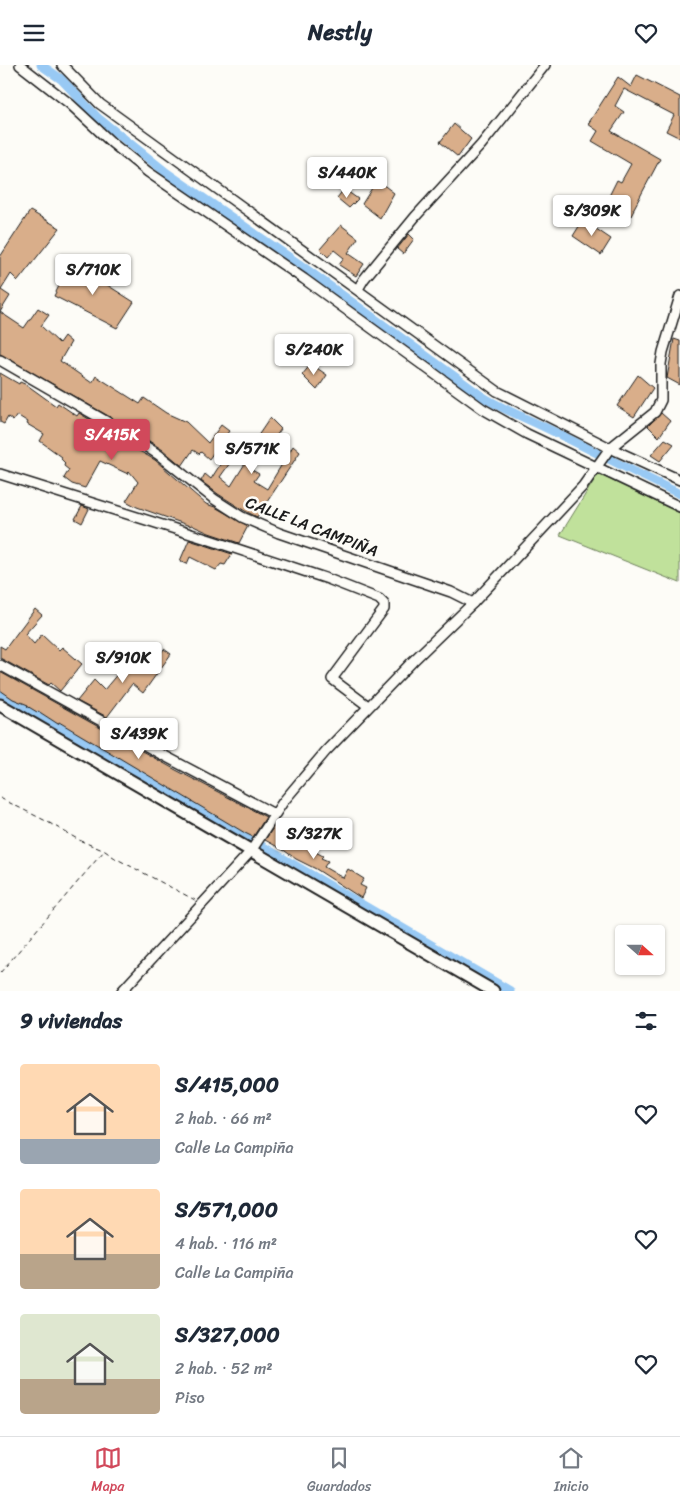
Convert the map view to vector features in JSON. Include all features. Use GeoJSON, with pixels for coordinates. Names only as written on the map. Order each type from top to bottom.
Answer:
{"type":"FeatureCollection","features":[{"type":"Feature","properties":{"kind":"main road"},"geometry":{"type":"LineString","coordinates":[[0,705],[255,846],[493,991]]}},
{"type":"Feature","properties":{"kind":"street"},"geometry":{"type":"LineString","coordinates":[[20,65],[70,103],[112,143],[148,172],[304,279],[483,409],[527,434],[598,465],[680,507]]}},
{"type":"Feature","properties":{"kind":"street"},"geometry":{"type":"LineString","coordinates":[[62,65],[100,104],[498,391],[607,451],[680,480]]}},
{"type":"Feature","properties":{"kind":"street"},"geometry":{"type":"LineString","coordinates":[[358,289],[364,279],[415,217],[481,145],[545,65]]}},
{"type":"Feature","properties":{"kind":"street"},"geometry":{"type":"LineString","coordinates":[[122,991],[255,846],[274,814],[326,751],[368,706],[473,603],[583,486],[607,451],[648,419],[660,405],[663,352],[680,296]]}},
{"type":"Feature","properties":{"kind":"street","name":"CALLE LA CAMPIÑA"},"geometry":{"type":"LineString","coordinates":[[0,360],[121,429],[159,455],[214,499],[242,517],[279,533],[451,591],[473,603]]}},
{"type":"Feature","properties":{"kind":"street"},"geometry":{"type":"LineString","coordinates":[[0,474],[210,540],[328,579],[379,599],[384,603],[384,609],[333,677],[334,680],[368,706]]}},
{"type":"Feature","properties":{"kind":"street"},"geometry":{"type":"LineString","coordinates":[[0,665],[274,814]]}},
{"type":"Feature","properties":{"kind":"path"},"geometry":{"type":"LineString","coordinates":[[0,798],[79,840],[105,851],[202,904]]}},
{"type":"Feature","properties":{"kind":"path"},"geometry":{"type":"LineString","coordinates":[[0,973],[105,851]]}},
{"type":"Feature","properties":{"kind":"green space"},"geometry":{"type":"Polygon","coordinates":[[[598,474],[680,513],[680,583],[560,535],[598,474]]]}},
{"type":"Feature","properties":{"kind":"building"},"geometry":{"type":"Polygon","coordinates":[[[637,75],[680,97],[680,138],[666,131],[674,115],[624,89],[615,106],[624,112],[611,131],[660,159],[631,216],[606,202],[617,180],[621,182],[631,164],[592,141],[598,131],[588,124],[618,77],[631,87],[637,75]]]}},
{"type":"Feature","properties":{"kind":"building"},"geometry":{"type":"Polygon","coordinates":[[[454,124],[471,139],[458,157],[440,142],[454,124]]]}},
{"type":"Feature","properties":{"kind":"building"},"geometry":{"type":"Polygon","coordinates":[[[377,180],[394,193],[380,218],[362,204],[377,180]]]}},
{"type":"Feature","properties":{"kind":"building"},"geometry":{"type":"Polygon","coordinates":[[[344,189],[358,199],[349,208],[337,198],[344,189]]]}},
{"type":"Feature","properties":{"kind":"building"},"geometry":{"type":"Polygon","coordinates":[[[30,211],[60,228],[18,281],[11,274],[1,290],[10,296],[0,312],[0,257],[30,211]]]}},
{"type":"Feature","properties":{"kind":"building"},"geometry":{"type":"Polygon","coordinates":[[[583,220],[611,239],[601,255],[573,236],[583,220]]]}},
{"type":"Feature","properties":{"kind":"building"},"geometry":{"type":"Polygon","coordinates":[[[341,225],[358,238],[348,253],[364,264],[356,276],[339,265],[344,258],[334,250],[328,257],[320,249],[341,225]]]}},
{"type":"Feature","properties":{"kind":"building"},"geometry":{"type":"Polygon","coordinates":[[[409,234],[414,239],[403,254],[397,249],[409,234]]]}},
{"type":"Feature","properties":{"kind":"building"},"geometry":{"type":"Polygon","coordinates":[[[71,262],[134,302],[117,328],[54,296],[71,262]]]}},
{"type":"Feature","properties":{"kind":"building"},"geometry":{"type":"Polygon","coordinates":[[[38,308],[49,315],[41,326],[59,343],[64,336],[71,342],[60,361],[92,383],[96,376],[140,404],[144,398],[166,413],[186,422],[208,443],[221,425],[229,431],[209,459],[201,452],[199,454],[193,450],[182,466],[163,450],[124,425],[0,354],[0,312],[24,328],[38,308]]]}},
{"type":"Feature","properties":{"kind":"building"},"geometry":{"type":"Polygon","coordinates":[[[674,339],[680,341],[680,385],[667,378],[674,339]]]}},
{"type":"Feature","properties":{"kind":"building"},"geometry":{"type":"Polygon","coordinates":[[[311,364],[327,375],[317,390],[302,375],[311,364]]]}},
{"type":"Feature","properties":{"kind":"building"},"geometry":{"type":"Polygon","coordinates":[[[0,373],[19,384],[20,382],[27,385],[56,406],[58,403],[77,416],[79,413],[97,424],[96,426],[155,460],[206,504],[215,507],[248,526],[239,543],[137,507],[126,501],[138,482],[129,471],[128,474],[100,461],[85,488],[72,484],[64,478],[69,470],[64,466],[65,463],[61,459],[62,457],[40,441],[44,434],[27,424],[28,422],[17,415],[13,421],[8,417],[4,424],[0,422],[0,373]]]}},
{"type":"Feature","properties":{"kind":"building"},"geometry":{"type":"Polygon","coordinates":[[[638,375],[653,388],[634,417],[617,406],[638,375]]]}},
{"type":"Feature","properties":{"kind":"building"},"geometry":{"type":"Polygon","coordinates":[[[661,413],[670,421],[659,437],[648,426],[661,413]]]}},
{"type":"Feature","properties":{"kind":"building"},"geometry":{"type":"Polygon","coordinates":[[[270,418],[281,429],[252,470],[259,474],[254,481],[267,489],[293,446],[300,452],[257,517],[218,494],[201,481],[205,474],[211,479],[223,460],[230,463],[220,477],[231,486],[251,454],[249,449],[270,418]]]}},
{"type":"Feature","properties":{"kind":"building"},"geometry":{"type":"Polygon","coordinates":[[[665,439],[674,444],[660,461],[651,455],[665,439]]]}},
{"type":"Feature","properties":{"kind":"building"},"geometry":{"type":"Polygon","coordinates":[[[82,506],[89,509],[82,523],[75,519],[82,506]]]}},
{"type":"Feature","properties":{"kind":"building"},"geometry":{"type":"Polygon","coordinates":[[[189,540],[232,554],[225,565],[221,564],[216,570],[190,557],[187,564],[180,561],[189,540]]]}},
{"type":"Feature","properties":{"kind":"building"},"geometry":{"type":"Polygon","coordinates":[[[35,609],[42,615],[25,634],[34,644],[42,634],[59,650],[62,647],[82,664],[60,691],[51,683],[49,685],[0,658],[0,646],[5,649],[35,609]]]}},
{"type":"Feature","properties":{"kind":"building"},"geometry":{"type":"Polygon","coordinates":[[[164,649],[171,654],[143,693],[132,684],[107,717],[77,701],[94,680],[104,690],[135,654],[146,665],[154,655],[158,657],[164,649]]]}},
{"type":"Feature","properties":{"kind":"building"},"geometry":{"type":"Polygon","coordinates":[[[0,672],[176,770],[266,817],[253,837],[245,833],[59,722],[58,724],[28,705],[13,699],[0,690],[0,672]]]}},
{"type":"Feature","properties":{"kind":"building"},"geometry":{"type":"Polygon","coordinates":[[[277,822],[290,831],[285,839],[302,849],[306,841],[314,845],[312,850],[328,861],[324,867],[343,878],[348,869],[364,879],[360,885],[366,888],[361,898],[316,869],[265,840],[277,822]]]}},
{"type":"Feature","properties":{"kind":"waterway"},"geometry":{"type":"LineString","coordinates":[[41,65],[61,79],[98,118],[167,173],[299,264],[480,395],[680,494]]}},
{"type":"Feature","properties":{"kind":"waterway"},"geometry":{"type":"LineString","coordinates":[[0,693],[510,991]]}}]}
